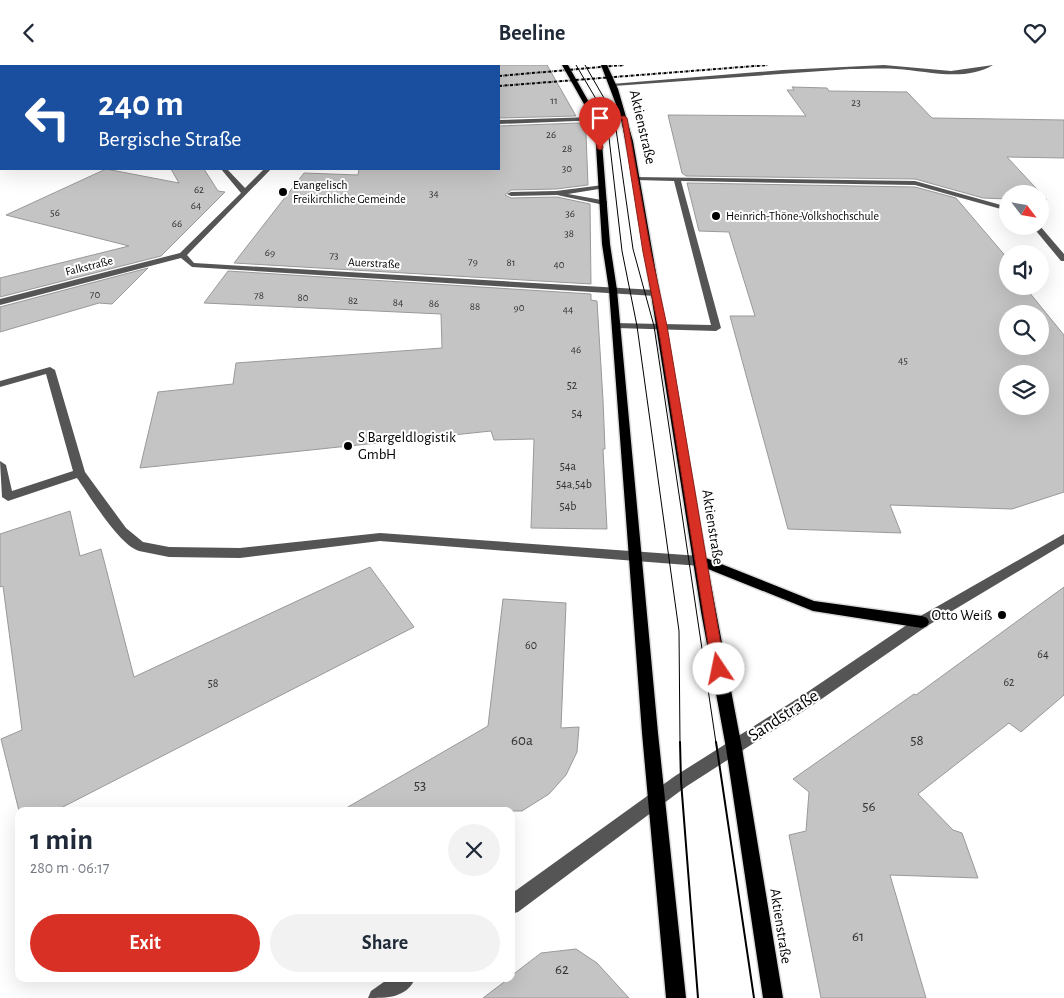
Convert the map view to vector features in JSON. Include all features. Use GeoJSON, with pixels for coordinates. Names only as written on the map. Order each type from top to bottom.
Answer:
{"type":"FeatureCollection","features":[{"type":"Feature","properties":{"kind":"main road"},"geometry":{"type":"LineString","coordinates":[[565,65],[598,131],[636,557],[655,800],[676,998]]}},
{"type":"Feature","properties":{"kind":"main road","name":"Aktienstraße"},"geometry":{"type":"LineString","coordinates":[[604,65],[614,84],[624,118],[636,178],[700,561],[734,746],[773,998]]}},
{"type":"Feature","properties":{"kind":"main road"},"geometry":{"type":"LineString","coordinates":[[700,561],[813,606],[922,622]]}},
{"type":"Feature","properties":{"kind":"street"},"geometry":{"type":"LineString","coordinates":[[614,84],[884,67],[962,71],[980,70],[990,65]]}},
{"type":"Feature","properties":{"kind":"street"},"geometry":{"type":"LineString","coordinates":[[500,122],[624,118]]}},
{"type":"Feature","properties":{"kind":"street"},"geometry":{"type":"LineString","coordinates":[[225,170],[245,193]]}},
{"type":"Feature","properties":{"kind":"street"},"geometry":{"type":"LineString","coordinates":[[183,255],[267,170]]}},
{"type":"Feature","properties":{"kind":"street"},"geometry":{"type":"LineString","coordinates":[[636,178],[915,183],[999,206]]}},
{"type":"Feature","properties":{"kind":"street"},"geometry":{"type":"LineString","coordinates":[[616,325],[716,328],[677,179]]}},
{"type":"Feature","properties":{"kind":"street"},"geometry":{"type":"LineString","coordinates":[[511,194],[556,193],[603,187]]}},
{"type":"Feature","properties":{"kind":"street"},"geometry":{"type":"LineString","coordinates":[[556,193],[604,203]]}},
{"type":"Feature","properties":{"kind":"street"},"geometry":{"type":"LineString","coordinates":[[1044,235],[1064,259]]}},
{"type":"Feature","properties":{"kind":"street","name":"Auerstraße"},"geometry":{"type":"LineString","coordinates":[[183,255],[192,265],[655,293]]}},
{"type":"Feature","properties":{"kind":"street","name":"Falkstraße"},"geometry":{"type":"LineString","coordinates":[[0,302],[183,255]]}},
{"type":"Feature","properties":{"kind":"street"},"geometry":{"type":"LineString","coordinates":[[0,384],[50,370],[79,473],[122,531],[139,546],[169,552],[240,553],[380,537],[700,561]]}},
{"type":"Feature","properties":{"kind":"street"},"geometry":{"type":"LineString","coordinates":[[0,465],[8,497],[79,473]]}},
{"type":"Feature","properties":{"kind":"street","name":"Sandstraße"},"geometry":{"type":"LineString","coordinates":[[515,902],[655,800],[734,746],[805,701],[922,622],[1064,538]]}},
{"type":"Feature","properties":{"kind":"street"},"geometry":{"type":"LineString","coordinates":[[378,998],[402,982]]}},
{"type":"Feature","properties":{"kind":"building"},"geometry":{"type":"Polygon","coordinates":[[[500,65],[547,65],[576,116],[500,118],[500,65]]]}},
{"type":"Feature","properties":{"kind":"building"},"geometry":{"type":"Polygon","coordinates":[[[792,87],[827,88],[829,91],[907,92],[932,118],[1064,120],[1064,158],[1007,157],[1033,185],[999,185],[999,199],[983,198],[915,179],[686,176],[682,173],[668,115],[806,116],[787,90],[794,90],[792,87]]]}},
{"type":"Feature","properties":{"kind":"building"},"geometry":{"type":"Polygon","coordinates":[[[579,123],[586,134],[588,185],[556,189],[511,190],[505,195],[511,198],[557,197],[590,204],[591,284],[234,263],[304,173],[358,175],[359,170],[500,170],[500,126],[579,123]]]}},
{"type":"Feature","properties":{"kind":"building"},"geometry":{"type":"Polygon","coordinates":[[[104,170],[179,183],[172,170],[205,170],[218,191],[225,192],[161,256],[0,297],[0,278],[129,246],[6,215],[104,170]]]}},
{"type":"Feature","properties":{"kind":"building"},"geometry":{"type":"Polygon","coordinates":[[[687,183],[915,187],[956,198],[999,248],[999,295],[1031,295],[1040,305],[999,305],[999,355],[1049,355],[1049,317],[1064,335],[1064,492],[1012,509],[890,505],[901,533],[788,529],[730,316],[755,316],[729,232],[699,231],[687,183]]]}},
{"type":"Feature","properties":{"kind":"building"},"geometry":{"type":"Polygon","coordinates":[[[148,268],[112,304],[99,303],[0,332],[0,307],[148,268]]]}},
{"type":"Feature","properties":{"kind":"building"},"geometry":{"type":"Polygon","coordinates":[[[228,271],[591,294],[591,300],[597,301],[603,400],[605,449],[603,449],[607,529],[531,528],[534,439],[494,440],[491,431],[140,468],[158,392],[233,384],[236,363],[442,348],[441,314],[204,303],[228,271]]]}},
{"type":"Feature","properties":{"kind":"building"},"geometry":{"type":"Polygon","coordinates":[[[70,511],[80,556],[101,549],[134,677],[370,567],[414,627],[63,807],[18,807],[1,739],[22,730],[3,586],[0,587],[0,534],[70,511]]]}},
{"type":"Feature","properties":{"kind":"building"},"geometry":{"type":"Polygon","coordinates":[[[1064,587],[1064,695],[1021,732],[1009,723],[918,794],[953,830],[962,833],[978,878],[890,875],[926,998],[821,998],[789,835],[806,831],[809,792],[793,779],[914,694],[916,695],[1064,587]]]}},
{"type":"Feature","properties":{"kind":"building"},"geometry":{"type":"Polygon","coordinates":[[[503,599],[566,603],[561,728],[579,727],[577,752],[566,775],[549,794],[522,811],[515,811],[515,807],[348,807],[488,726],[503,599]]]}},
{"type":"Feature","properties":{"kind":"building"},"geometry":{"type":"Polygon","coordinates":[[[576,949],[597,963],[629,998],[483,998],[504,982],[515,982],[515,973],[541,953],[576,949]]]}},
{"type":"Feature","properties":{"kind":"tram line"},"geometry":{"type":"LineString","coordinates":[[576,65],[599,104],[608,129],[622,251],[637,326],[679,631],[680,743]]}},
{"type":"Feature","properties":{"kind":"tram line"},"geometry":{"type":"LineString","coordinates":[[585,65],[608,105],[616,129],[633,249],[654,326],[716,743]]}},
{"type":"Feature","properties":{"kind":"tram line"},"geometry":{"type":"LineString","coordinates":[[680,742],[681,781],[698,998]]}},
{"type":"Feature","properties":{"kind":"tram line"},"geometry":{"type":"LineString","coordinates":[[716,742],[754,998]]}},
{"type":"Feature","properties":{"kind":"railway"},"geometry":{"type":"LineString","coordinates":[[500,76],[624,65]]}},
{"type":"Feature","properties":{"kind":"railway"},"geometry":{"type":"LineString","coordinates":[[500,86],[768,65]]}},
{"type":"Feature","properties":{"kind":"place","name":"Evangelisch Freikirchliche Gemeinde"},"geometry":{"type":"Point","coordinates":[283,192]}},
{"type":"Feature","properties":{"kind":"place","name":"Heinrich-Thöne-Volkshochschule"},"geometry":{"type":"Point","coordinates":[716,216]}},
{"type":"Feature","properties":{"kind":"place","name":"S Bargeldlogistik GmbH"},"geometry":{"type":"Point","coordinates":[348,446]}},
{"type":"Feature","properties":{"kind":"place","name":"Otto Weiß"},"geometry":{"type":"Point","coordinates":[1002,615]}},
{"type":"Feature","properties":{"kind":"route"},"geometry":{"type":"LineString","coordinates":[[600,148],[598,131],[594,120],[624,118],[662,326],[711,631],[719,669]]}}]}
